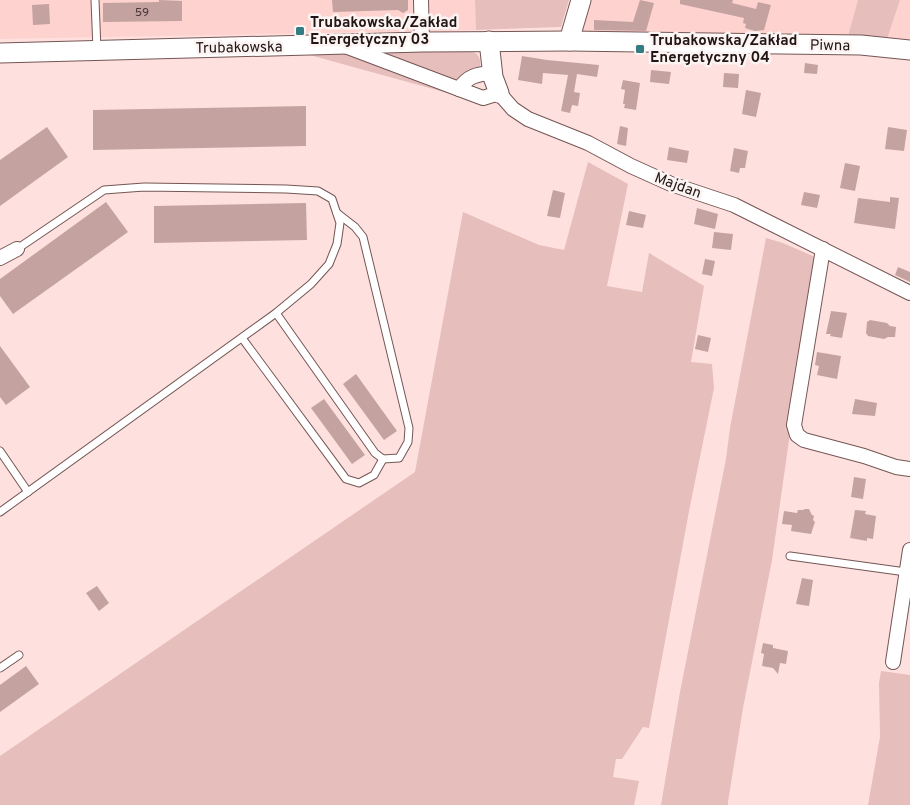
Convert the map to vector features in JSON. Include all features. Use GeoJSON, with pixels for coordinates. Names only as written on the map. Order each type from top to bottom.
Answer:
{"type":"FeatureCollection","features":[{"type":"Feature","properties":{"kind":"street"},"geometry":{"type":"LineString","coordinates":[[421,0],[422,42]]}},
{"type":"Feature","properties":{"kind":"street"},"geometry":{"type":"LineString","coordinates":[[569,41],[581,0]]}},
{"type":"Feature","properties":{"kind":"street","name":"Majdan"},"geometry":{"type":"LineString","coordinates":[[489,41],[492,73],[499,93],[513,109],[528,119],[588,144],[672,184],[734,205],[910,293]]}},
{"type":"Feature","properties":{"kind":"street","name":"Trubakowska"},"geometry":{"type":"LineString","coordinates":[[0,53],[422,42],[569,41]]}},
{"type":"Feature","properties":{"kind":"street","name":"Piwna"},"geometry":{"type":"LineString","coordinates":[[569,41],[861,45],[910,50]]}},
{"type":"Feature","properties":{"kind":"street"},"geometry":{"type":"LineString","coordinates":[[340,45],[483,98],[499,93]]}},
{"type":"Feature","properties":{"kind":"street"},"geometry":{"type":"LineString","coordinates":[[459,89],[466,79],[471,76],[492,73]]}},
{"type":"Feature","properties":{"kind":"street"},"geometry":{"type":"LineString","coordinates":[[0,258],[17,248]]}},
{"type":"Feature","properties":{"kind":"street"},"geometry":{"type":"LineString","coordinates":[[823,249],[819,262],[794,419],[797,435],[804,440],[864,456],[896,467],[910,469]]}},
{"type":"Feature","properties":{"kind":"street"},"geometry":{"type":"LineString","coordinates":[[893,662],[910,550]]}},
{"type":"Feature","properties":{"kind":"lane"},"geometry":{"type":"LineString","coordinates":[[95,0],[97,51]]}},
{"type":"Feature","properties":{"kind":"lane"},"geometry":{"type":"LineString","coordinates":[[0,512],[242,338],[311,284],[329,264],[337,244],[340,223],[332,199],[318,191],[144,187],[104,190],[17,248]]}},
{"type":"Feature","properties":{"kind":"lane"},"geometry":{"type":"LineString","coordinates":[[336,213],[355,227],[363,237],[409,428],[408,442],[399,458],[383,460]]}},
{"type":"Feature","properties":{"kind":"lane"},"geometry":{"type":"LineString","coordinates":[[276,313],[376,453],[383,460]]}},
{"type":"Feature","properties":{"kind":"lane"},"geometry":{"type":"LineString","coordinates":[[242,338],[346,479],[359,483],[374,475],[383,460]]}},
{"type":"Feature","properties":{"kind":"lane"},"geometry":{"type":"LineString","coordinates":[[0,451],[28,492]]}},
{"type":"Feature","properties":{"kind":"lane"},"geometry":{"type":"LineString","coordinates":[[790,556],[906,572]]}},
{"type":"Feature","properties":{"kind":"lane"},"geometry":{"type":"LineString","coordinates":[[0,668],[19,655]]}},
{"type":"Feature","properties":{"kind":"shaded area"},"geometry":{"type":"Polygon","coordinates":[[[0,0],[475,0],[476,30],[0,39],[0,0]]]}},
{"type":"Feature","properties":{"kind":"shaded area"},"geometry":{"type":"Polygon","coordinates":[[[475,0],[569,0],[561,27],[476,30],[475,0]]]}},
{"type":"Feature","properties":{"kind":"shaded area"},"geometry":{"type":"Polygon","coordinates":[[[590,0],[858,0],[848,36],[580,34],[590,0]]]}},
{"type":"Feature","properties":{"kind":"shaded area"},"geometry":{"type":"Polygon","coordinates":[[[858,0],[900,0],[887,39],[848,36],[858,0]]]}},
{"type":"Feature","properties":{"kind":"shaded area"},"geometry":{"type":"Polygon","coordinates":[[[900,0],[910,0],[910,43],[887,39],[900,0]]]}},
{"type":"Feature","properties":{"kind":"shaded area"},"geometry":{"type":"Polygon","coordinates":[[[470,48],[470,52],[478,56],[480,66],[475,68],[475,71],[456,81],[371,51],[470,48]]]}},
{"type":"Feature","properties":{"kind":"shaded area"},"geometry":{"type":"Polygon","coordinates":[[[337,51],[484,103],[306,54],[0,63],[0,59],[337,51]]]}},
{"type":"Feature","properties":{"kind":"shaded area"},"geometry":{"type":"Polygon","coordinates":[[[588,162],[628,184],[607,286],[642,292],[649,253],[704,286],[691,362],[712,364],[714,388],[649,728],[643,727],[622,759],[616,759],[613,777],[639,781],[634,805],[0,805],[0,756],[415,472],[463,212],[539,245],[564,250],[588,162]]]}},
{"type":"Feature","properties":{"kind":"shaded area"},"geometry":{"type":"Polygon","coordinates":[[[766,238],[815,257],[772,560],[743,708],[728,805],[661,805],[680,692],[726,459],[730,428],[766,238]]]}},
{"type":"Feature","properties":{"kind":"shaded area"},"geometry":{"type":"Polygon","coordinates":[[[881,671],[910,675],[910,805],[868,805],[880,737],[879,683],[881,671]]]}},
{"type":"Feature","properties":{"kind":"building"},"geometry":{"type":"Polygon","coordinates":[[[159,0],[182,1],[182,21],[103,22],[103,3],[159,2],[159,0]]]}},
{"type":"Feature","properties":{"kind":"building"},"geometry":{"type":"Polygon","coordinates":[[[332,0],[408,0],[408,10],[403,13],[398,10],[333,12],[332,0]]]}},
{"type":"Feature","properties":{"kind":"building"},"geometry":{"type":"Polygon","coordinates":[[[640,0],[654,3],[646,31],[594,30],[594,20],[633,22],[640,0]]]}},
{"type":"Feature","properties":{"kind":"building"},"geometry":{"type":"Polygon","coordinates":[[[680,0],[733,0],[732,3],[756,9],[758,2],[771,5],[764,30],[755,31],[745,28],[744,18],[680,4],[680,0]]]}},
{"type":"Feature","properties":{"kind":"building"},"geometry":{"type":"Polygon","coordinates":[[[49,4],[50,24],[33,25],[32,5],[49,4]]]}},
{"type":"Feature","properties":{"kind":"building"},"geometry":{"type":"Polygon","coordinates":[[[522,56],[599,65],[597,77],[577,74],[574,92],[580,93],[578,106],[572,105],[570,113],[561,111],[568,75],[543,73],[542,84],[518,80],[522,56]]]}},
{"type":"Feature","properties":{"kind":"building"},"geometry":{"type":"Polygon","coordinates":[[[805,63],[818,65],[817,74],[804,73],[805,63]]]}},
{"type":"Feature","properties":{"kind":"building"},"geometry":{"type":"Polygon","coordinates":[[[651,70],[671,72],[669,84],[650,82],[651,70]]]}},
{"type":"Feature","properties":{"kind":"building"},"geometry":{"type":"Polygon","coordinates":[[[724,73],[739,74],[738,88],[723,87],[724,73]]]}},
{"type":"Feature","properties":{"kind":"building"},"geometry":{"type":"Polygon","coordinates":[[[623,80],[640,83],[636,110],[624,108],[625,90],[621,89],[623,80]]]}},
{"type":"Feature","properties":{"kind":"building"},"geometry":{"type":"Polygon","coordinates":[[[746,90],[761,93],[756,117],[742,114],[746,90]]]}},
{"type":"Feature","properties":{"kind":"building"},"geometry":{"type":"Polygon","coordinates":[[[306,106],[306,146],[93,150],[93,110],[306,106]]]}},
{"type":"Feature","properties":{"kind":"building"},"geometry":{"type":"Polygon","coordinates":[[[620,126],[628,128],[626,146],[617,144],[620,126]]]}},
{"type":"Feature","properties":{"kind":"building"},"geometry":{"type":"Polygon","coordinates":[[[47,127],[68,157],[0,206],[0,160],[47,127]]]}},
{"type":"Feature","properties":{"kind":"building"},"geometry":{"type":"Polygon","coordinates":[[[888,127],[907,130],[904,151],[885,149],[888,127]]]}},
{"type":"Feature","properties":{"kind":"building"},"geometry":{"type":"Polygon","coordinates":[[[669,147],[689,151],[687,163],[667,160],[669,147]]]}},
{"type":"Feature","properties":{"kind":"building"},"geometry":{"type":"Polygon","coordinates":[[[734,148],[748,151],[745,168],[740,168],[739,173],[730,171],[734,148]]]}},
{"type":"Feature","properties":{"kind":"building"},"geometry":{"type":"Polygon","coordinates":[[[845,163],[860,166],[855,191],[840,188],[845,163]]]}},
{"type":"Feature","properties":{"kind":"building"},"geometry":{"type":"Polygon","coordinates":[[[553,190],[565,193],[560,218],[547,216],[553,190]]]}},
{"type":"Feature","properties":{"kind":"building"},"geometry":{"type":"Polygon","coordinates":[[[804,192],[820,195],[817,208],[801,205],[804,192]]]}},
{"type":"Feature","properties":{"kind":"building"},"geometry":{"type":"Polygon","coordinates":[[[890,197],[899,198],[895,229],[854,223],[858,198],[890,202],[890,197]]]}},
{"type":"Feature","properties":{"kind":"building"},"geometry":{"type":"Polygon","coordinates":[[[106,202],[128,232],[13,314],[0,296],[0,279],[106,202]]]}},
{"type":"Feature","properties":{"kind":"building"},"geometry":{"type":"Polygon","coordinates":[[[306,203],[307,240],[154,243],[154,206],[306,203]]]}},
{"type":"Feature","properties":{"kind":"building"},"geometry":{"type":"Polygon","coordinates":[[[697,208],[718,214],[715,229],[694,224],[697,208]]]}},
{"type":"Feature","properties":{"kind":"building"},"geometry":{"type":"Polygon","coordinates":[[[629,211],[646,215],[643,228],[626,225],[629,211]]]}},
{"type":"Feature","properties":{"kind":"building"},"geometry":{"type":"Polygon","coordinates":[[[714,232],[733,234],[731,250],[712,248],[714,232]]]}},
{"type":"Feature","properties":{"kind":"building"},"geometry":{"type":"Polygon","coordinates":[[[705,259],[715,261],[712,276],[702,274],[705,259]]]}},
{"type":"Feature","properties":{"kind":"building"},"geometry":{"type":"Polygon","coordinates":[[[898,267],[910,272],[910,282],[895,275],[898,267]]]}},
{"type":"Feature","properties":{"kind":"building"},"geometry":{"type":"Polygon","coordinates":[[[831,311],[847,313],[842,338],[826,334],[831,311]]]}},
{"type":"Feature","properties":{"kind":"building"},"geometry":{"type":"Polygon","coordinates":[[[870,320],[887,323],[890,326],[896,327],[895,337],[884,339],[868,336],[866,333],[867,322],[870,320]]]}},
{"type":"Feature","properties":{"kind":"building"},"geometry":{"type":"Polygon","coordinates":[[[698,335],[711,338],[708,352],[695,349],[698,335]]]}},
{"type":"Feature","properties":{"kind":"building"},"geometry":{"type":"Polygon","coordinates":[[[0,346],[30,387],[6,405],[0,397],[0,346]]]}},
{"type":"Feature","properties":{"kind":"building"},"geometry":{"type":"Polygon","coordinates":[[[817,352],[841,356],[837,379],[817,375],[819,366],[815,365],[817,352]]]}},
{"type":"Feature","properties":{"kind":"building"},"geometry":{"type":"Polygon","coordinates":[[[356,374],[397,431],[384,440],[343,384],[356,374]]]}},
{"type":"Feature","properties":{"kind":"building"},"geometry":{"type":"Polygon","coordinates":[[[324,399],[365,455],[352,464],[311,408],[324,399]]]}},
{"type":"Feature","properties":{"kind":"building"},"geometry":{"type":"Polygon","coordinates":[[[855,399],[877,403],[875,416],[852,414],[855,399]]]}},
{"type":"Feature","properties":{"kind":"building"},"geometry":{"type":"Polygon","coordinates":[[[854,477],[866,479],[863,499],[851,497],[854,477]]]}},
{"type":"Feature","properties":{"kind":"building"},"geometry":{"type":"Polygon","coordinates":[[[809,509],[814,516],[813,520],[815,522],[811,534],[791,531],[792,525],[782,524],[784,511],[797,513],[798,510],[809,509]]]}},
{"type":"Feature","properties":{"kind":"building"},"geometry":{"type":"Polygon","coordinates":[[[855,510],[866,511],[865,514],[876,516],[873,539],[867,538],[867,541],[850,538],[855,510]]]}},
{"type":"Feature","properties":{"kind":"building"},"geometry":{"type":"Polygon","coordinates":[[[802,578],[813,580],[809,606],[796,604],[802,578]]]}},
{"type":"Feature","properties":{"kind":"building"},"geometry":{"type":"Polygon","coordinates":[[[97,586],[109,603],[99,611],[86,593],[97,586]]]}},
{"type":"Feature","properties":{"kind":"building"},"geometry":{"type":"Polygon","coordinates":[[[763,643],[773,645],[773,648],[788,651],[786,664],[780,663],[778,674],[773,668],[762,666],[764,654],[761,653],[763,643]]]}},
{"type":"Feature","properties":{"kind":"building"},"geometry":{"type":"Polygon","coordinates":[[[26,666],[39,684],[0,712],[0,685],[26,666]]]}},
{"type":"Feature","properties":{"kind":"place","name":"Trubakowska/Zakład Energetyczny 03"},"geometry":{"type":"Point","coordinates":[300,31]}},
{"type":"Feature","properties":{"kind":"place","name":"Trubakowska/Zakład Energetyczny 04"},"geometry":{"type":"Point","coordinates":[640,49]}}]}
